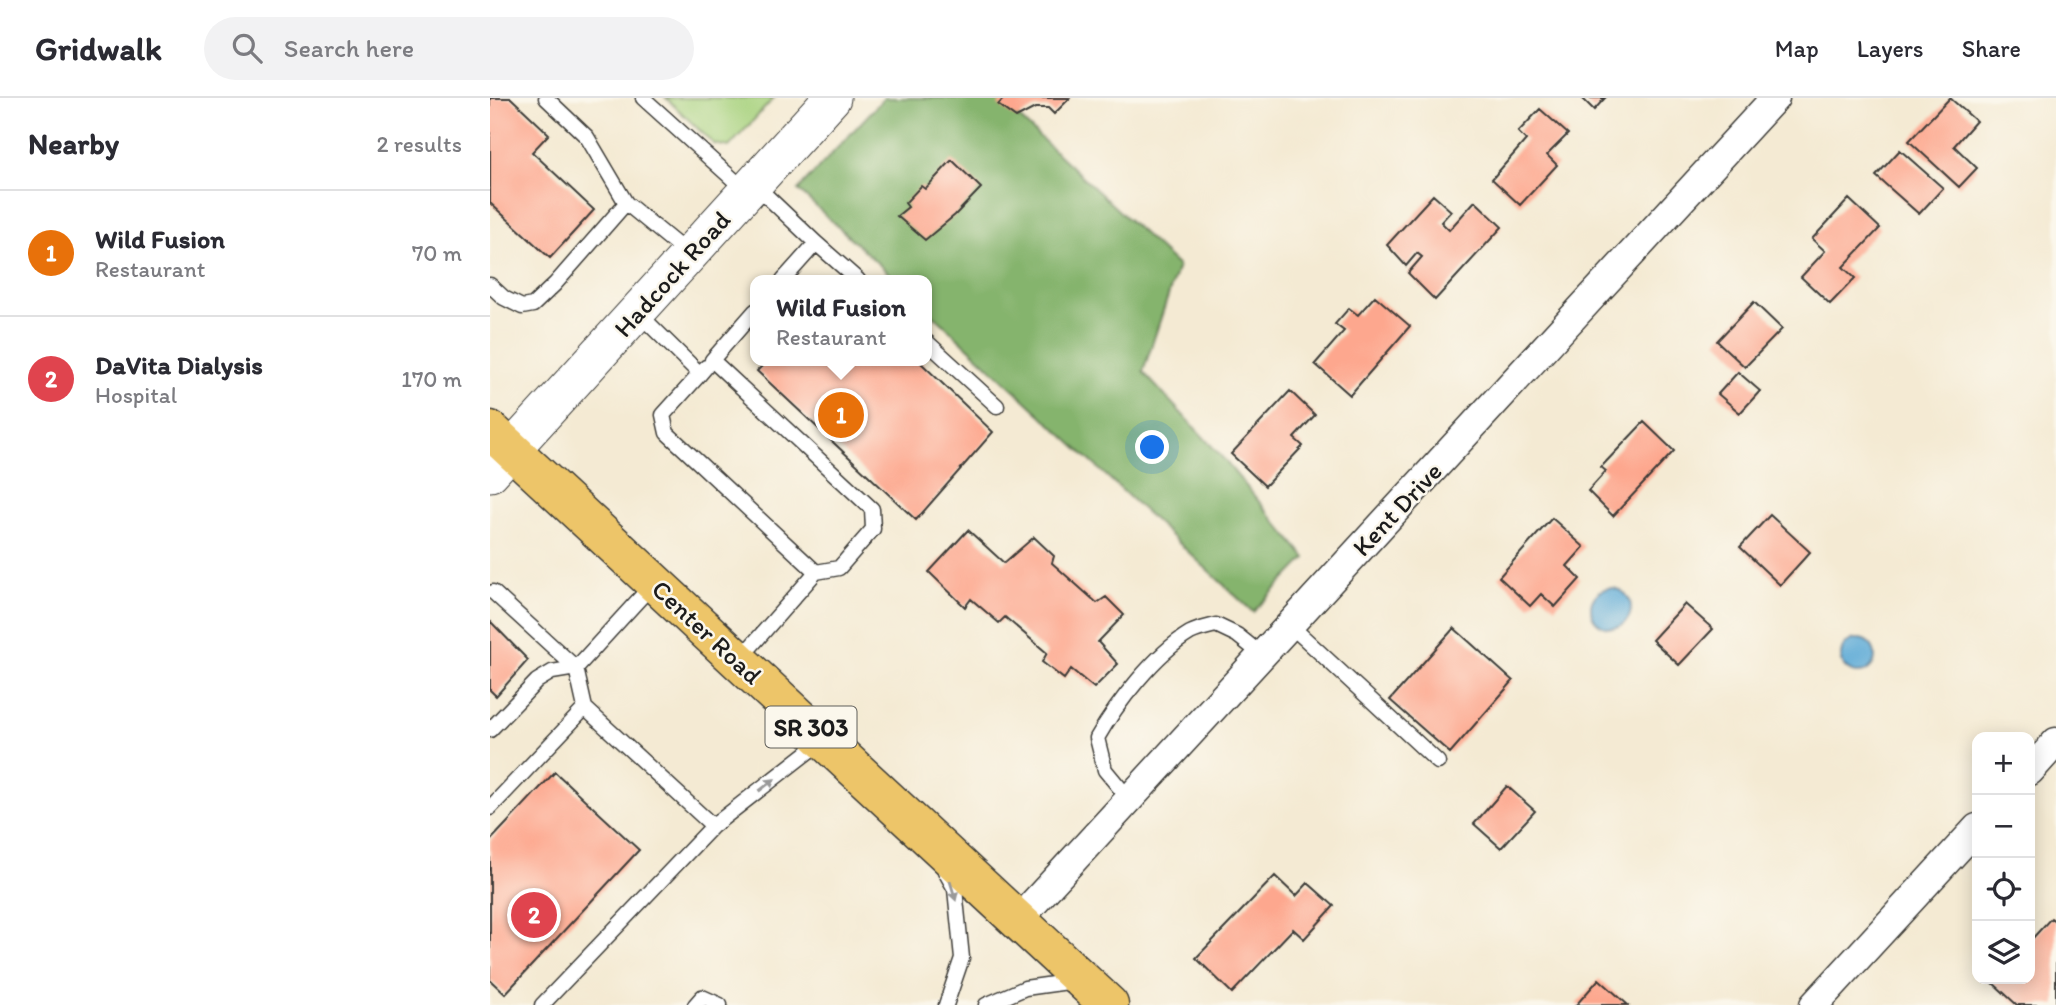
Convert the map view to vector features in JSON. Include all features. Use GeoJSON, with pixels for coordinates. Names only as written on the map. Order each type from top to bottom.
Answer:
{"type":"FeatureCollection","features":[{"type":"Feature","properties":{"kind":"main road","name":"Center Road"},"geometry":{"type":"LineString","coordinates":[[497,451],[654,583],[1099,997]]}},
{"type":"Feature","properties":{"kind":"street","name":"Hadcock Road"},"geometry":{"type":"LineString","coordinates":[[497,451],[638,312],[832,98]]}},
{"type":"Feature","properties":{"kind":"street","name":"Kent Drive"},"geometry":{"type":"LineString","coordinates":[[1018,920],[1775,98]]}},
{"type":"Feature","properties":{"kind":"street"},"geometry":{"type":"LineString","coordinates":[[2035,765],[2056,742]]}},
{"type":"Feature","properties":{"kind":"street"},"geometry":{"type":"LineString","coordinates":[[1814,1005],[1972,833]]}},
{"type":"Feature","properties":{"kind":"lane"},"geometry":{"type":"LineString","coordinates":[[546,98],[587,137],[626,203],[689,255]]}},
{"type":"Feature","properties":{"kind":"lane"},"geometry":{"type":"LineString","coordinates":[[643,98],[852,275]]}},
{"type":"Feature","properties":{"kind":"lane"},"geometry":{"type":"LineString","coordinates":[[490,285],[504,298],[522,307],[533,305],[555,284],[626,203]]}},
{"type":"Feature","properties":{"kind":"lane"},"geometry":{"type":"LineString","coordinates":[[787,275],[816,243]]}},
{"type":"Feature","properties":{"kind":"lane"},"geometry":{"type":"LineString","coordinates":[[638,312],[700,374]]}},
{"type":"Feature","properties":{"kind":"lane"},"geometry":{"type":"LineString","coordinates":[[750,317],[663,415],[667,433],[816,572]]}},
{"type":"Feature","properties":{"kind":"lane"},"geometry":{"type":"LineString","coordinates":[[932,347],[997,406]]}},
{"type":"Feature","properties":{"kind":"lane"},"geometry":{"type":"LineString","coordinates":[[712,360],[872,509],[873,529],[839,568],[816,572],[738,661]]}},
{"type":"Feature","properties":{"kind":"lane"},"geometry":{"type":"LineString","coordinates":[[490,730],[537,681],[552,672],[576,668],[654,583]]}},
{"type":"Feature","properties":{"kind":"lane"},"geometry":{"type":"LineString","coordinates":[[493,592],[576,668],[585,708],[713,826]]}},
{"type":"Feature","properties":{"kind":"lane"},"geometry":{"type":"LineString","coordinates":[[1129,799],[1105,770],[1097,738],[1115,707],[1169,648],[1192,631],[1216,625],[1237,635],[1262,655]]}},
{"type":"Feature","properties":{"kind":"lane"},"geometry":{"type":"LineString","coordinates":[[1290,625],[1438,762]]}},
{"type":"Feature","properties":{"kind":"lane"},"geometry":{"type":"LineString","coordinates":[[490,808],[585,708]]}},
{"type":"Feature","properties":{"kind":"lane"},"geometry":{"type":"LineString","coordinates":[[542,1005],[713,826],[824,740]]}},
{"type":"Feature","properties":{"kind":"lane"},"geometry":{"type":"LineString","coordinates":[[922,830],[955,889],[962,958],[946,1005]]}},
{"type":"Feature","properties":{"kind":"lane"},"geometry":{"type":"LineString","coordinates":[[986,1005],[1025,988],[1099,997]]}},
{"type":"Feature","properties":{"kind":"lane"},"geometry":{"type":"LineString","coordinates":[[695,1005],[702,997],[720,1005]]}},
{"type":"Feature","properties":{"kind":"green space"},"geometry":{"type":"Polygon","coordinates":[[[666,98],[774,98],[729,147],[714,144],[666,98]]]}},
{"type":"Feature","properties":{"kind":"green space"},"geometry":{"type":"Polygon","coordinates":[[[884,98],[998,98],[1178,266],[1143,372],[1221,456],[1306,558],[1253,612],[932,314],[932,275],[891,275],[798,190],[884,98]]]}},
{"type":"Feature","properties":{"kind":"water"},"geometry":{"type":"Polygon","coordinates":[[[1611,588],[1619,589],[1625,594],[1630,600],[1630,616],[1625,622],[1619,627],[1611,628],[1603,627],[1597,622],[1592,616],[1591,608],[1592,600],[1597,594],[1603,589],[1611,588]]]}},
{"type":"Feature","properties":{"kind":"water"},"geometry":{"type":"Polygon","coordinates":[[[1858,639],[1870,644],[1875,656],[1870,668],[1858,673],[1846,668],[1841,656],[1846,644],[1858,639]]]}},
{"type":"Feature","properties":{"kind":"building"},"geometry":{"type":"Polygon","coordinates":[[[490,98],[511,98],[549,134],[532,152],[594,210],[550,258],[490,203],[490,98]]]}},
{"type":"Feature","properties":{"kind":"building"},"geometry":{"type":"Polygon","coordinates":[[[1004,98],[1070,98],[1054,114],[1048,108],[1035,108],[1016,118],[998,105],[1004,98]]]}},
{"type":"Feature","properties":{"kind":"building"},"geometry":{"type":"Polygon","coordinates":[[[1582,98],[1605,98],[1594,110],[1582,98]]]}},
{"type":"Feature","properties":{"kind":"building"},"geometry":{"type":"Polygon","coordinates":[[[1950,98],[1976,121],[1954,146],[1977,168],[1959,187],[1909,141],[1950,98]]]}},
{"type":"Feature","properties":{"kind":"building"},"geometry":{"type":"Polygon","coordinates":[[[1540,109],[1568,134],[1547,155],[1557,165],[1520,205],[1492,179],[1526,140],[1518,132],[1540,109]]]}},
{"type":"Feature","properties":{"kind":"building"},"geometry":{"type":"Polygon","coordinates":[[[1900,150],[1943,188],[1919,214],[1876,176],[1900,150]]]}},
{"type":"Feature","properties":{"kind":"building"},"geometry":{"type":"Polygon","coordinates":[[[952,160],[981,188],[925,240],[897,216],[908,207],[905,203],[921,186],[925,189],[952,160]]]}},
{"type":"Feature","properties":{"kind":"building"},"geometry":{"type":"Polygon","coordinates":[[[1433,195],[1451,211],[1441,222],[1449,230],[1475,201],[1502,227],[1435,300],[1408,273],[1422,257],[1417,253],[1406,266],[1387,245],[1433,195]]]}},
{"type":"Feature","properties":{"kind":"building"},"geometry":{"type":"Polygon","coordinates":[[[1849,199],[1880,228],[1843,267],[1855,278],[1830,304],[1801,277],[1825,251],[1812,239],[1849,199]]]}},
{"type":"Feature","properties":{"kind":"building"},"geometry":{"type":"Polygon","coordinates":[[[1375,296],[1410,326],[1350,395],[1315,364],[1344,331],[1335,324],[1349,308],[1358,315],[1375,296]]]}},
{"type":"Feature","properties":{"kind":"building"},"geometry":{"type":"Polygon","coordinates":[[[1754,302],[1782,329],[1745,367],[1717,341],[1754,302]]]}},
{"type":"Feature","properties":{"kind":"building"},"geometry":{"type":"Polygon","coordinates":[[[762,366],[924,366],[993,432],[916,520],[757,371],[762,366]]]}},
{"type":"Feature","properties":{"kind":"building"},"geometry":{"type":"Polygon","coordinates":[[[1738,372],[1760,391],[1740,413],[1718,394],[1738,372]]]}},
{"type":"Feature","properties":{"kind":"building"},"geometry":{"type":"Polygon","coordinates":[[[1290,391],[1315,415],[1294,438],[1303,446],[1265,486],[1231,454],[1290,391]]]}},
{"type":"Feature","properties":{"kind":"building"},"geometry":{"type":"Polygon","coordinates":[[[1644,422],[1674,451],[1613,516],[1588,491],[1606,471],[1601,467],[1644,422]]]}},
{"type":"Feature","properties":{"kind":"building"},"geometry":{"type":"Polygon","coordinates":[[[1770,515],[1810,552],[1780,585],[1740,547],[1770,515]]]}},
{"type":"Feature","properties":{"kind":"building"},"geometry":{"type":"Polygon","coordinates":[[[1552,518],[1584,547],[1567,566],[1580,579],[1555,607],[1541,594],[1530,606],[1499,577],[1552,518]]]}},
{"type":"Feature","properties":{"kind":"building"},"geometry":{"type":"Polygon","coordinates":[[[968,530],[1004,563],[1034,537],[1054,556],[1052,563],[1097,603],[1106,597],[1124,615],[1098,642],[1118,664],[1094,688],[1071,669],[1064,679],[1042,662],[1047,653],[1005,617],[999,623],[971,599],[965,607],[929,572],[968,530]]]}},
{"type":"Feature","properties":{"kind":"building"},"geometry":{"type":"Polygon","coordinates":[[[1685,604],[1713,629],[1679,665],[1652,640],[1685,604]]]}},
{"type":"Feature","properties":{"kind":"building"},"geometry":{"type":"Polygon","coordinates":[[[490,621],[528,660],[496,696],[490,690],[490,621]]]}},
{"type":"Feature","properties":{"kind":"building"},"geometry":{"type":"Polygon","coordinates":[[[1454,628],[1513,681],[1450,753],[1390,700],[1454,628]]]}},
{"type":"Feature","properties":{"kind":"building"},"geometry":{"type":"Polygon","coordinates":[[[555,772],[639,850],[505,994],[490,980],[490,841],[555,772]]]}},
{"type":"Feature","properties":{"kind":"building"},"geometry":{"type":"Polygon","coordinates":[[[1507,786],[1535,811],[1501,848],[1474,824],[1507,786]]]}},
{"type":"Feature","properties":{"kind":"building"},"geometry":{"type":"Polygon","coordinates":[[[1275,876],[1296,896],[1308,883],[1334,906],[1304,939],[1293,929],[1232,993],[1196,958],[1275,876]]]}},
{"type":"Feature","properties":{"kind":"building"},"geometry":{"type":"Polygon","coordinates":[[[2051,918],[2056,922],[2056,1005],[2017,1005],[1994,984],[2035,984],[2035,936],[2051,918]]]}},
{"type":"Feature","properties":{"kind":"building"},"geometry":{"type":"Polygon","coordinates":[[[1599,979],[1628,1005],[1576,1005],[1599,979]]]}},
{"type":"Feature","properties":{"kind":"place","name":"Wild Fusion"},"geometry":{"type":"Point","coordinates":[841,415]}},
{"type":"Feature","properties":{"kind":"place","name":"DaVita Dialysis"},"geometry":{"type":"Point","coordinates":[534,915]}}]}
